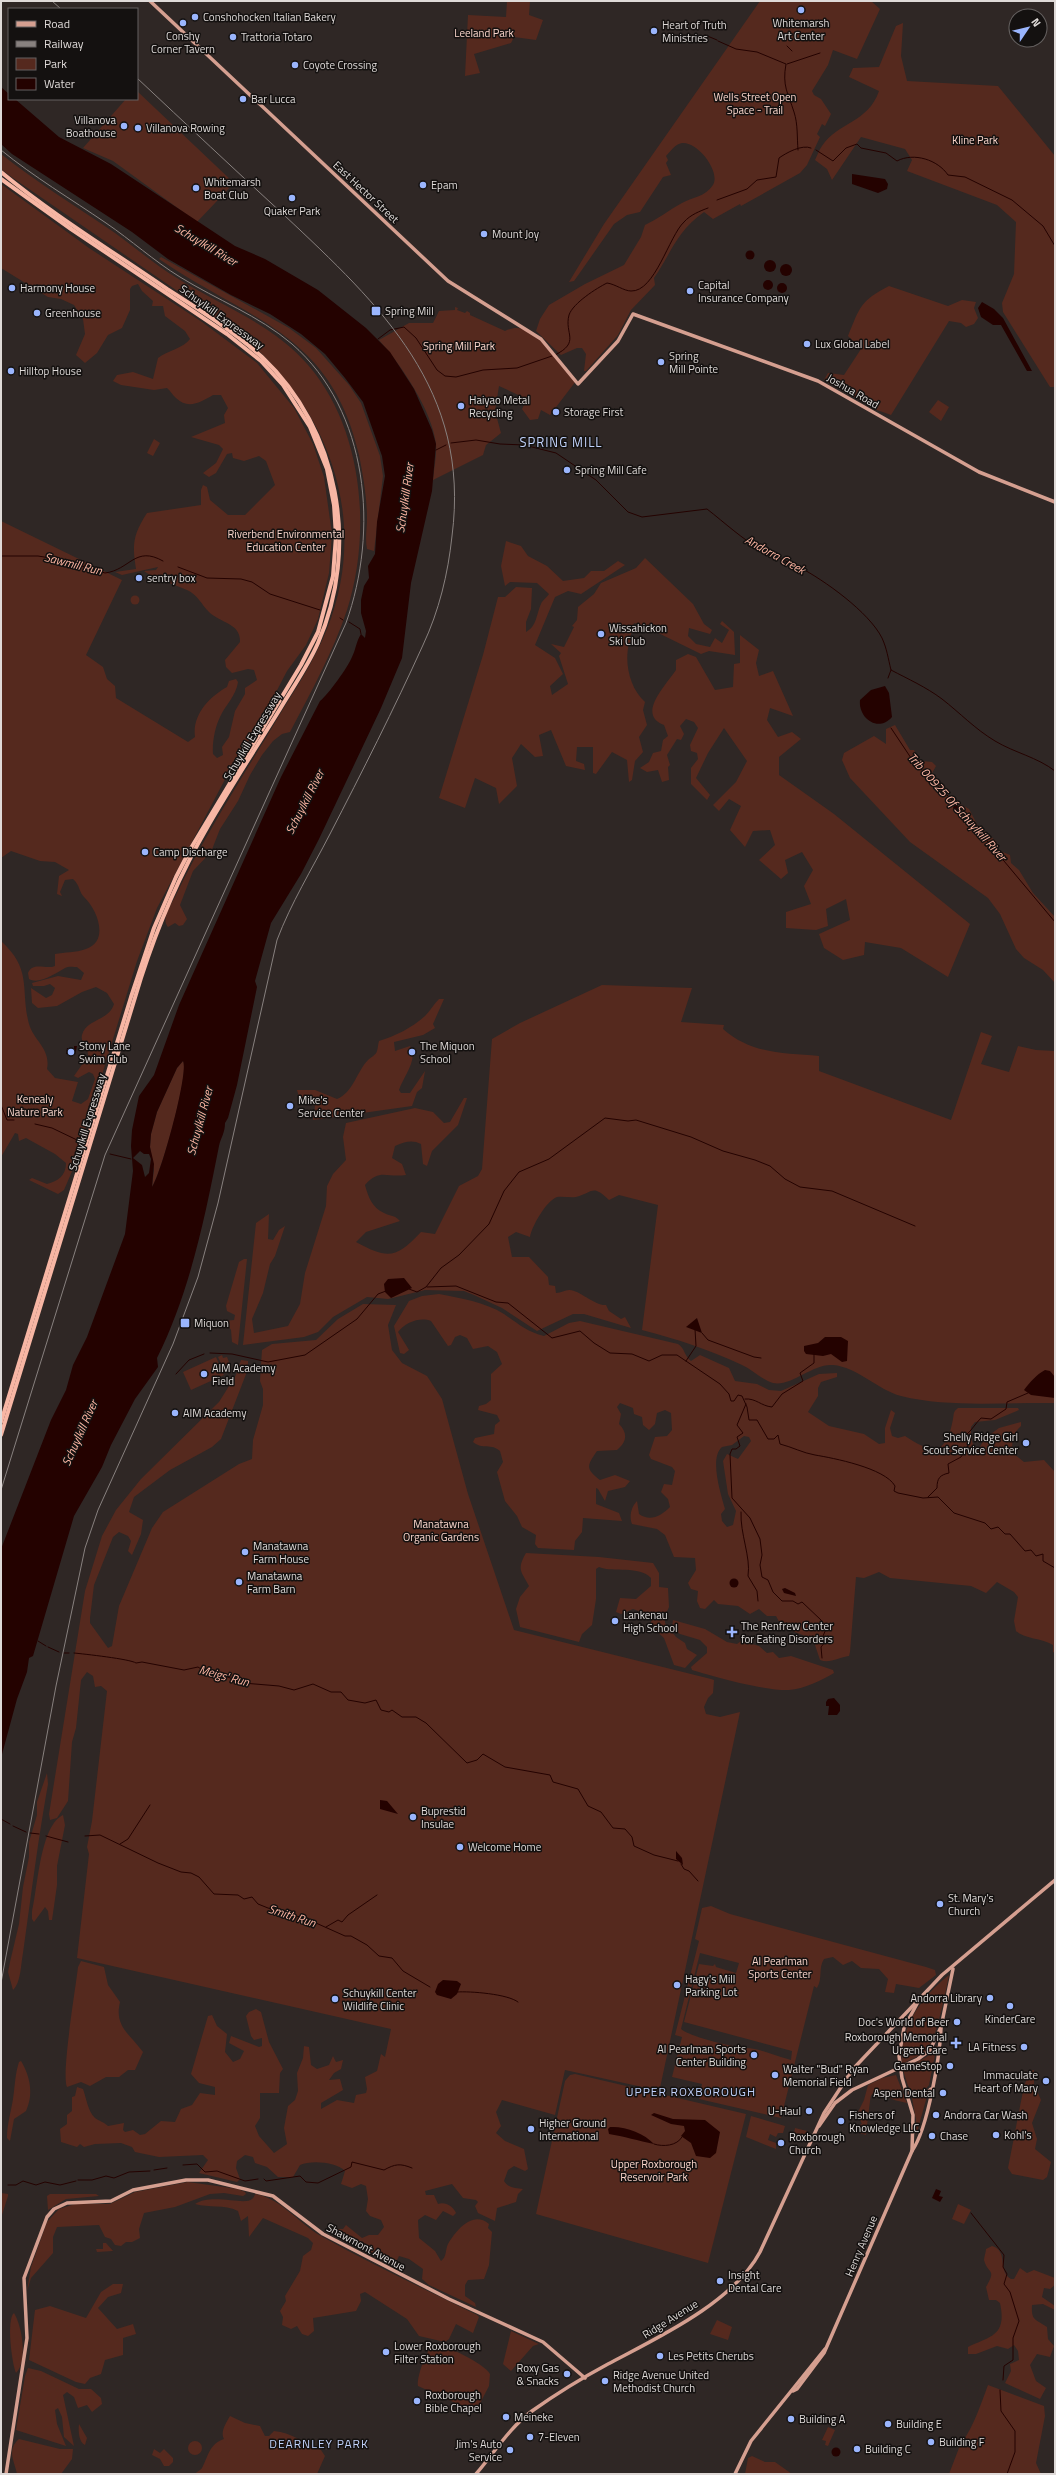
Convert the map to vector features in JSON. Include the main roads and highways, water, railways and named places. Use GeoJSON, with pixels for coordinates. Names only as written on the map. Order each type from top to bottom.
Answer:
{"type":"FeatureCollection","features":[{"type":"Feature","properties":{"kind":"highway","name":"Schuylkill Expressway"},"geometry":{"type":"LineString","coordinates":[[1,172],[231,332],[269,364],[301,404],[318,437],[332,477],[339,517],[338,570],[322,634],[292,689],[208,827],[169,902],[140,978],[92,1129]]}},
{"type":"Feature","properties":{"kind":"highway","name":"Schuylkill Expressway"},"geometry":{"type":"LineString","coordinates":[[1,179],[71,229],[239,342],[269,369],[290,395],[310,427],[326,470],[335,513],[336,550],[333,576],[318,632],[301,664],[191,848],[176,877],[141,965],[1,1435]]}},
{"type":"Feature","properties":{"kind":"highway","name":"Schuylkill Expressway"},"geometry":{"type":"LineString","coordinates":[[1,1422],[69,1206]]}},
{"type":"Feature","properties":{"kind":"main road","name":"East Hector Street"},"geometry":{"type":"LineString","coordinates":[[150,1],[448,281],[526,328],[552,350],[578,384]]}},
{"type":"Feature","properties":{"kind":"main road","name":"Joshua Road"},"geometry":{"type":"LineString","coordinates":[[578,384],[618,341],[634,314],[818,381],[979,472],[1055,502]]}},
{"type":"Feature","properties":{"kind":"main road","name":"Ridge Avenue"},"geometry":{"type":"LineString","coordinates":[[476,2474],[524,2418],[585,2378],[668,2333],[714,2301],[746,2273],[760,2252],[832,2098],[849,2074],[899,2019],[942,1976],[953,1969],[972,1949],[1055,1880]]}},
{"type":"Feature","properties":{"kind":"main road","name":"Ridge Avenue"},"geometry":{"type":"LineString","coordinates":[[817,2129],[835,2103],[848,2093],[903,2066],[930,2050],[941,2027],[953,1969]]}},
{"type":"Feature","properties":{"kind":"main road","name":"Henry Avenue"},"geometry":{"type":"LineString","coordinates":[[912,2151],[914,2121],[898,2056],[904,2028],[920,1999]]}},
{"type":"Feature","properties":{"kind":"main road"},"geometry":{"type":"LineString","coordinates":[[899,2019],[904,2028]]}},
{"type":"Feature","properties":{"kind":"main road","name":"Henry Avenue"},"geometry":{"type":"LineString","coordinates":[[735,2474],[751,2441],[793,2391],[826,2348],[912,2151],[920,2136],[931,2088],[941,2027]]}},
{"type":"Feature","properties":{"kind":"main road"},"geometry":{"type":"LineString","coordinates":[[906,2090],[918,2096],[925,2095],[931,2088]]}},
{"type":"Feature","properties":{"kind":"main road","name":"Shawmont Avenue"},"geometry":{"type":"LineString","coordinates":[[6,2474],[28,2338],[23,2282],[36,2241],[47,2217],[59,2206],[72,2202],[111,2201],[128,2192],[197,2179],[269,2194],[282,2202],[323,2234],[448,2299],[543,2342],[585,2378]]}},
{"type":"Feature","properties":{"kind":"water","name":"Schuylkill River"},"geometry":{"type":"Polygon","coordinates":[[[1,87],[8,93],[8,100],[16,100],[59,137],[111,164],[235,246],[265,259],[318,290],[366,328],[390,352],[414,389],[432,430],[436,444],[432,491],[411,583],[402,658],[381,708],[319,839],[301,874],[271,923],[255,981],[257,987],[237,1085],[219,1146],[195,1254],[179,1307],[157,1358],[158,1367],[135,1399],[111,1445],[102,1467],[74,1516],[33,1656],[29,1658],[27,1672],[17,1699],[1,1758],[1,1549],[51,1420],[66,1390],[73,1365],[87,1337],[125,1234],[133,1171],[131,1146],[132,1130],[139,1096],[154,1075],[179,1005],[281,777],[320,701],[333,687],[350,662],[361,634],[365,638],[366,631],[361,613],[361,600],[364,586],[369,578],[368,566],[375,554],[377,522],[385,476],[382,456],[363,402],[325,354],[301,334],[270,314],[231,295],[168,259],[132,232],[12,154],[1,144],[1,87]],[[183,1061],[177,1068],[157,1112],[151,1134],[150,1147],[154,1164],[152,1187],[161,1164],[173,1124],[184,1069],[183,1061]],[[140,1151],[133,1158],[142,1165],[145,1177],[149,1173],[151,1159],[149,1154],[144,1154],[140,1151]]]}},
{"type":"Feature","properties":{"kind":"water"},"geometry":{"type":"Polygon","coordinates":[[[852,174],[885,179],[888,184],[887,189],[878,193],[852,184],[852,174]]]}},
{"type":"Feature","properties":{"kind":"water"},"geometry":{"type":"Polygon","coordinates":[[[748,251],[752,251],[754,255],[752,259],[748,259],[746,257],[746,253],[748,251]]]}},
{"type":"Feature","properties":{"kind":"water"},"geometry":{"type":"Polygon","coordinates":[[[768,260],[772,260],[776,266],[772,272],[768,272],[764,268],[764,264],[768,260]]]}},
{"type":"Feature","properties":{"kind":"water"},"geometry":{"type":"Polygon","coordinates":[[[784,264],[788,264],[792,270],[788,276],[784,276],[780,272],[780,268],[784,264]]]}},
{"type":"Feature","properties":{"kind":"water"},"geometry":{"type":"Polygon","coordinates":[[[766,280],[770,280],[773,285],[770,290],[766,290],[763,287],[763,283],[766,280]]]}},
{"type":"Feature","properties":{"kind":"water"},"geometry":{"type":"Polygon","coordinates":[[[780,283],[784,283],[786,284],[786,292],[780,293],[777,290],[777,286],[780,283]]]}},
{"type":"Feature","properties":{"kind":"water"},"geometry":{"type":"Polygon","coordinates":[[[982,302],[994,309],[1003,318],[1032,371],[1027,371],[1001,325],[993,325],[981,317],[978,308],[982,302]]]}},
{"type":"Feature","properties":{"kind":"water"},"geometry":{"type":"Polygon","coordinates":[[[885,686],[889,693],[892,717],[887,722],[881,724],[875,723],[866,718],[862,712],[860,700],[871,690],[885,686]]]}},
{"type":"Feature","properties":{"kind":"water"},"geometry":{"type":"Polygon","coordinates":[[[954,805],[960,807],[965,815],[957,814],[953,808],[954,805]]]}},
{"type":"Feature","properties":{"kind":"water","name":"Stony Lane Swim Club"},"geometry":{"type":"Polygon","coordinates":[[[74,1046],[77,1046],[75,1055],[66,1054],[67,1048],[74,1049],[74,1046]]]}},
{"type":"Feature","properties":{"kind":"water"},"geometry":{"type":"Polygon","coordinates":[[[404,1278],[412,1288],[391,1298],[385,1292],[384,1284],[388,1279],[404,1278]]]}},
{"type":"Feature","properties":{"kind":"water"},"geometry":{"type":"Polygon","coordinates":[[[697,1318],[702,1333],[686,1327],[697,1318]]]}},
{"type":"Feature","properties":{"kind":"water"},"geometry":{"type":"Polygon","coordinates":[[[825,1337],[841,1337],[848,1341],[847,1361],[842,1362],[831,1354],[823,1356],[806,1354],[804,1351],[804,1346],[818,1343],[825,1337]]]}},
{"type":"Feature","properties":{"kind":"water"},"geometry":{"type":"Polygon","coordinates":[[[1045,1370],[1050,1371],[1055,1377],[1055,1398],[1031,1395],[1024,1390],[1033,1379],[1045,1370]]]}},
{"type":"Feature","properties":{"kind":"water"},"geometry":{"type":"Polygon","coordinates":[[[734,1578],[739,1583],[734,1588],[729,1583],[734,1578]]]}},
{"type":"Feature","properties":{"kind":"water"},"geometry":{"type":"Polygon","coordinates":[[[785,1588],[795,1593],[796,1596],[784,1593],[782,1589],[785,1588]]]}},
{"type":"Feature","properties":{"kind":"water"},"geometry":{"type":"Polygon","coordinates":[[[834,1698],[840,1705],[840,1711],[837,1715],[828,1715],[829,1706],[826,1706],[826,1702],[828,1699],[834,1698]]]}},
{"type":"Feature","properties":{"kind":"water"},"geometry":{"type":"Polygon","coordinates":[[[380,1800],[387,1801],[398,1814],[380,1809],[380,1800]]]}},
{"type":"Feature","properties":{"kind":"water"},"geometry":{"type":"Polygon","coordinates":[[[676,1851],[682,1858],[683,1865],[676,1859],[676,1851]]]}},
{"type":"Feature","properties":{"kind":"water"},"geometry":{"type":"Polygon","coordinates":[[[443,1980],[457,1981],[461,1984],[457,1994],[451,1999],[437,1995],[435,1992],[438,1984],[443,1980]]]}},
{"type":"Feature","properties":{"kind":"water"},"geometry":{"type":"Polygon","coordinates":[[[654,2113],[673,2119],[705,2120],[720,2132],[716,2153],[710,2158],[696,2156],[691,2143],[681,2136],[685,2131],[684,2126],[671,2124],[651,2115],[654,2113]]]}},
{"type":"Feature","properties":{"kind":"water"},"geometry":{"type":"Polygon","coordinates":[[[610,2127],[634,2131],[654,2144],[609,2134],[608,2129],[610,2127]]]}},
{"type":"Feature","properties":{"kind":"water"},"geometry":{"type":"Polygon","coordinates":[[[936,2189],[941,2191],[939,2196],[943,2197],[940,2202],[932,2198],[936,2189]]]}},
{"type":"Feature","properties":{"kind":"water"},"geometry":{"type":"Polygon","coordinates":[[[836,2447],[841,2452],[836,2457],[831,2452],[836,2447]]]}},
{"type":"Feature","properties":{"kind":"waterway"},"geometry":{"type":"LineString","coordinates":[[705,35],[717,40]]}},
{"type":"Feature","properties":{"kind":"waterway"},"geometry":{"type":"LineString","coordinates":[[718,41],[736,49],[757,52],[786,64],[785,84],[797,126],[798,150]]}},
{"type":"Feature","properties":{"kind":"waterway"},"geometry":{"type":"LineString","coordinates":[[787,46],[792,51]]}},
{"type":"Feature","properties":{"kind":"waterway"},"geometry":{"type":"LineString","coordinates":[[787,64],[820,53]]}},
{"type":"Feature","properties":{"kind":"waterway"},"geometry":{"type":"LineString","coordinates":[[816,150],[833,161],[846,148],[857,144],[861,148],[886,153],[897,161],[911,157],[925,159],[938,165],[948,175],[965,177],[1012,200],[1043,226],[1055,246]]}},
{"type":"Feature","properties":{"kind":"waterway"},"geometry":{"type":"LineString","coordinates":[[717,200],[747,189],[757,180],[776,177],[779,158],[799,148],[811,148]]}},
{"type":"Feature","properties":{"kind":"waterway"},"geometry":{"type":"LineString","coordinates":[[555,355],[563,350],[570,342],[568,327],[569,315],[571,310],[580,301],[607,283],[628,291],[640,289],[647,283],[661,262],[678,229],[692,215],[708,208]]}},
{"type":"Feature","properties":{"kind":"waterway"},"geometry":{"type":"LineString","coordinates":[[378,339],[390,330],[404,327],[416,338],[437,370],[445,376],[456,377],[483,370],[517,368],[552,356]]}},
{"type":"Feature","properties":{"kind":"waterway","name":"Andorra Creek"},"geometry":{"type":"LineString","coordinates":[[451,443],[476,440],[500,444],[524,445],[556,453],[596,480],[628,512],[642,517],[707,509],[755,546],[821,580],[857,608],[876,628],[882,638],[891,670],[917,683],[936,695],[995,741],[1041,762],[1055,771]]}},
{"type":"Feature","properties":{"kind":"waterway","name":"Andorra Creek"},"geometry":{"type":"LineString","coordinates":[[436,450],[446,445]]}},
{"type":"Feature","properties":{"kind":"waterway","name":"Sawmill Run"},"geometry":{"type":"LineString","coordinates":[[1,556],[38,556],[63,560],[105,573],[121,568],[139,557],[153,557],[163,561]]}},
{"type":"Feature","properties":{"kind":"waterway","name":"Sawmill Run"},"geometry":{"type":"LineString","coordinates":[[178,567],[207,578],[241,579],[252,582],[270,594],[320,610]]}},
{"type":"Feature","properties":{"kind":"waterway","name":"Sawmill Run"},"geometry":{"type":"LineString","coordinates":[[349,622],[360,629],[361,634]]}},
{"type":"Feature","properties":{"kind":"waterway","name":"Trib 00925 Of Schuylkill River"},"geometry":{"type":"LineString","coordinates":[[888,678],[891,670]]}},
{"type":"Feature","properties":{"kind":"waterway","name":"Trib 00925 Of Schuylkill River"},"geometry":{"type":"LineString","coordinates":[[891,728],[913,761],[957,805]]}},
{"type":"Feature","properties":{"kind":"waterway","name":"Trib 00925 Of Schuylkill River"},"geometry":{"type":"LineString","coordinates":[[963,812],[1055,922]]}},
{"type":"Feature","properties":{"kind":"waterway"},"geometry":{"type":"LineString","coordinates":[[1,1105],[7,1120],[14,1120]]}},
{"type":"Feature","properties":{"kind":"waterway"},"geometry":{"type":"LineString","coordinates":[[409,1289],[417,1292],[426,1287],[441,1268],[459,1255],[489,1224],[504,1191],[519,1172],[549,1159],[605,1118],[628,1121],[636,1120],[691,1137],[723,1151],[770,1166],[785,1179],[800,1187],[832,1191],[915,1226]]}},
{"type":"Feature","properties":{"kind":"waterway"},"geometry":{"type":"LineString","coordinates":[[35,1124],[52,1128],[77,1140]]}},
{"type":"Feature","properties":{"kind":"waterway"},"geometry":{"type":"LineString","coordinates":[[110,1154],[131,1159]]}},
{"type":"Feature","properties":{"kind":"waterway"},"geometry":{"type":"LineString","coordinates":[[427,1287],[456,1286],[496,1302],[508,1303],[552,1338],[580,1331],[594,1343],[610,1353],[632,1354],[649,1361],[662,1355],[677,1355],[720,1384],[729,1394],[731,1401],[734,1401],[738,1395],[742,1396],[747,1407],[749,1420],[757,1420],[768,1439],[774,1439],[778,1435],[780,1444],[806,1453],[846,1461],[870,1469],[889,1480],[895,1486],[894,1491],[898,1493],[923,1498],[938,1497],[954,1513],[985,1523],[991,1529],[998,1527],[1005,1534],[1010,1534],[1025,1551],[1031,1550],[1036,1556],[1043,1554],[1043,1561],[1055,1568]]}},
{"type":"Feature","properties":{"kind":"waterway"},"geometry":{"type":"LineString","coordinates":[[210,1353],[232,1354],[268,1362],[305,1355],[357,1319],[378,1294],[386,1291]]}},
{"type":"Feature","properties":{"kind":"waterway"},"geometry":{"type":"LineString","coordinates":[[686,1361],[696,1346],[695,1329]]}},
{"type":"Feature","properties":{"kind":"waterway"},"geometry":{"type":"LineString","coordinates":[[702,1333],[708,1340],[754,1357],[761,1358]]}},
{"type":"Feature","properties":{"kind":"waterway"},"geometry":{"type":"LineString","coordinates":[[745,1399],[772,1407],[782,1394],[803,1381],[800,1373],[814,1363],[814,1353]]}},
{"type":"Feature","properties":{"kind":"waterway"},"geometry":{"type":"LineString","coordinates":[[176,1374],[189,1360],[204,1354]]}},
{"type":"Feature","properties":{"kind":"waterway"},"geometry":{"type":"LineString","coordinates":[[928,1497],[937,1488],[940,1478],[949,1473],[948,1464],[961,1457],[968,1446],[966,1435],[981,1418],[991,1419],[1006,1409],[1007,1402],[1028,1393]]}},
{"type":"Feature","properties":{"kind":"waterway"},"geometry":{"type":"LineString","coordinates":[[746,1404],[737,1425],[743,1433],[737,1437],[740,1446],[736,1449],[732,1449],[730,1454],[732,1498],[750,1518],[760,1539],[762,1555],[760,1565],[762,1577],[768,1580],[773,1592],[782,1601],[793,1601],[798,1604],[802,1602],[821,1620],[826,1629],[823,1636],[826,1641],[821,1647],[822,1658]]}},
{"type":"Feature","properties":{"kind":"waterway"},"geometry":{"type":"LineString","coordinates":[[741,1512],[742,1529],[749,1569],[748,1576],[757,1591],[758,1601]]}},
{"type":"Feature","properties":{"kind":"waterway","name":"Meigs' Run"},"geometry":{"type":"LineString","coordinates":[[38,1641],[46,1646]]}},
{"type":"Feature","properties":{"kind":"waterway","name":"Meigs' Run"},"geometry":{"type":"LineString","coordinates":[[48,1647],[59,1652]]}},
{"type":"Feature","properties":{"kind":"waterway","name":"Meigs' Run"},"geometry":{"type":"LineString","coordinates":[[64,1653],[69,1653]]}},
{"type":"Feature","properties":{"kind":"waterway","name":"Meigs' Run"},"geometry":{"type":"LineString","coordinates":[[74,1653],[116,1658],[136,1663],[142,1662],[184,1670],[198,1667],[204,1671],[220,1674],[243,1683],[279,1686],[294,1690],[313,1684],[331,1692],[341,1692],[348,1700],[365,1703],[376,1700],[381,1710],[389,1712],[392,1710],[402,1717],[416,1717],[426,1723],[467,1763],[477,1760],[483,1754],[505,1767],[550,1775],[553,1782],[578,1789],[588,1806],[601,1812],[613,1828],[625,1829],[632,1837],[634,1846],[654,1855],[678,1861]]}},
{"type":"Feature","properties":{"kind":"waterway"},"geometry":{"type":"LineString","coordinates":[[120,1844],[128,1839],[150,1805]]}},
{"type":"Feature","properties":{"kind":"waterway","name":"Smith Run"},"geometry":{"type":"LineString","coordinates":[[1,1819],[10,1824]]}},
{"type":"Feature","properties":{"kind":"waterway","name":"Smith Run"},"geometry":{"type":"LineString","coordinates":[[13,1826],[26,1832]]}},
{"type":"Feature","properties":{"kind":"waterway","name":"Smith Run"},"geometry":{"type":"LineString","coordinates":[[30,1833],[39,1834]]}},
{"type":"Feature","properties":{"kind":"waterway","name":"Smith Run"},"geometry":{"type":"LineString","coordinates":[[85,1836],[100,1835],[158,1863],[181,1872],[191,1873],[199,1877],[214,1894],[238,1895],[244,1899],[252,1897],[258,1904],[268,1908],[307,1919],[345,1936],[351,1936],[367,1945],[379,1956],[392,1958],[403,1971],[430,1987]]}},
{"type":"Feature","properties":{"kind":"waterway","name":"Smith Run"},"geometry":{"type":"LineString","coordinates":[[46,1836],[68,1842]]}},
{"type":"Feature","properties":{"kind":"waterway","name":"Meigs' Run"},"geometry":{"type":"LineString","coordinates":[[681,1864],[684,1869],[689,1871],[698,1881]]}},
{"type":"Feature","properties":{"kind":"waterway"},"geometry":{"type":"LineString","coordinates":[[326,1927],[338,1920],[342,1922],[348,1915],[377,1895]]}},
{"type":"Feature","properties":{"kind":"waterway","name":"Smith Run"},"geometry":{"type":"LineString","coordinates":[[457,1992],[498,1995],[518,2002]]}},
{"type":"Feature","properties":{"kind":"waterway"},"geometry":{"type":"LineString","coordinates":[[654,2144],[670,2145],[677,2142],[682,2137]]}},
{"type":"Feature","properties":{"kind":"waterway"},"geometry":{"type":"LineString","coordinates":[[264,2179],[266,2181],[300,2176],[306,2182],[318,2183],[351,2167],[352,2162],[384,2170],[391,2166],[398,2165],[404,2165],[412,2168]]}},
{"type":"Feature","properties":{"kind":"waterway"},"geometry":{"type":"LineString","coordinates":[[183,2165],[197,2164],[205,2172],[217,2171],[245,2181],[258,2179]]}},
{"type":"Feature","properties":{"kind":"waterway"},"geometry":{"type":"LineString","coordinates":[[154,2170],[167,2168]]}},
{"type":"Feature","properties":{"kind":"waterway"},"geometry":{"type":"LineString","coordinates":[[78,2180],[92,2180],[106,2176],[114,2178],[129,2172],[150,2171]]}},
{"type":"Feature","properties":{"kind":"waterway"},"geometry":{"type":"LineString","coordinates":[[8,2185],[16,2185],[23,2181],[36,2185],[45,2182],[60,2185],[76,2181]]}},
{"type":"Feature","properties":{"kind":"waterway"},"geometry":{"type":"LineString","coordinates":[[971,2213],[1004,2255],[1003,2267],[1007,2274],[1004,2284],[1010,2292],[1019,2321],[1013,2338],[1013,2360],[1004,2366],[1003,2380]]}},
{"type":"Feature","properties":{"kind":"waterway"},"geometry":{"type":"LineString","coordinates":[[1000,2390],[1001,2411],[1015,2431],[1015,2452],[1007,2474]]}},
{"type":"Feature","properties":{"kind":"railway"},"geometry":{"type":"LineString","coordinates":[[52,1],[60,8]]}},
{"type":"Feature","properties":{"kind":"railway"},"geometry":{"type":"LineString","coordinates":[[1,1983],[56,1686],[85,1548],[98,1510],[173,1344],[198,1277],[218,1203],[277,940],[295,899],[378,740],[429,632],[442,592],[452,536],[454,484],[447,437],[433,394],[412,355],[385,318],[354,283],[320,249],[138,79]]}},
{"type":"Feature","properties":{"kind":"railway"},"geometry":{"type":"LineString","coordinates":[[1,150],[39,179],[115,230],[170,271],[251,316],[292,344],[318,371],[338,403],[352,437],[360,474],[364,512],[362,550],[356,587],[346,623],[105,1155],[1,1490]]}},
{"type":"Feature","properties":{"kind":"place","name":"Whitemarsh Art Center"},"geometry":{"type":"Point","coordinates":[801,10]}},
{"type":"Feature","properties":{"kind":"place","name":"Conshohocken Italian Bakery"},"geometry":{"type":"Point","coordinates":[195,17]}},
{"type":"Feature","properties":{"kind":"place","name":"Conshy Corner Tavern"},"geometry":{"type":"Point","coordinates":[183,23]}},
{"type":"Feature","properties":{"kind":"place","name":"Heart of Truth Ministries"},"geometry":{"type":"Point","coordinates":[654,31]}},
{"type":"Feature","properties":{"kind":"place","name":"Trattoria Totaro"},"geometry":{"type":"Point","coordinates":[233,37]}},
{"type":"Feature","properties":{"kind":"place","name":"Coyote Crossing"},"geometry":{"type":"Point","coordinates":[295,65]}},
{"type":"Feature","properties":{"kind":"place","name":"Bar Lucca"},"geometry":{"type":"Point","coordinates":[243,99]}},
{"type":"Feature","properties":{"kind":"place","name":"Villanova Boathouse"},"geometry":{"type":"Point","coordinates":[124,126]}},
{"type":"Feature","properties":{"kind":"place","name":"Villanova Rowing"},"geometry":{"type":"Point","coordinates":[138,128]}},
{"type":"Feature","properties":{"kind":"place","name":"Epam"},"geometry":{"type":"Point","coordinates":[423,185]}},
{"type":"Feature","properties":{"kind":"place","name":"Whitemarsh Boat Club"},"geometry":{"type":"Point","coordinates":[196,188]}},
{"type":"Feature","properties":{"kind":"place","name":"Quaker Park"},"geometry":{"type":"Point","coordinates":[292,198]}},
{"type":"Feature","properties":{"kind":"place","name":"Mount Joy"},"geometry":{"type":"Point","coordinates":[484,234]}},
{"type":"Feature","properties":{"kind":"place","name":"Harmony House"},"geometry":{"type":"Point","coordinates":[12,288]}},
{"type":"Feature","properties":{"kind":"place","name":"Capital Insurance Company"},"geometry":{"type":"Point","coordinates":[690,291]}},
{"type":"Feature","properties":{"kind":"place","name":"Spring Mill"},"geometry":{"type":"Point","coordinates":[376,311]}},
{"type":"Feature","properties":{"kind":"place","name":"Greenhouse"},"geometry":{"type":"Point","coordinates":[37,313]}},
{"type":"Feature","properties":{"kind":"place","name":"Lux Global Label"},"geometry":{"type":"Point","coordinates":[807,344]}},
{"type":"Feature","properties":{"kind":"place","name":"Spring Mill Pointe"},"geometry":{"type":"Point","coordinates":[661,362]}},
{"type":"Feature","properties":{"kind":"place","name":"Hilltop House"},"geometry":{"type":"Point","coordinates":[11,371]}},
{"type":"Feature","properties":{"kind":"place","name":"Haiyao Metal Recycling"},"geometry":{"type":"Point","coordinates":[461,406]}},
{"type":"Feature","properties":{"kind":"place","name":"Storage First"},"geometry":{"type":"Point","coordinates":[556,412]}},
{"type":"Feature","properties":{"kind":"place","name":"Spring Mill Cafe"},"geometry":{"type":"Point","coordinates":[567,470]}},
{"type":"Feature","properties":{"kind":"place","name":"sentry box"},"geometry":{"type":"Point","coordinates":[139,578]}},
{"type":"Feature","properties":{"kind":"place","name":"Wissahickon Ski Club"},"geometry":{"type":"Point","coordinates":[601,634]}},
{"type":"Feature","properties":{"kind":"place","name":"Camp Discharge"},"geometry":{"type":"Point","coordinates":[145,852]}},
{"type":"Feature","properties":{"kind":"place","name":"Stony Lane Swim Club"},"geometry":{"type":"Point","coordinates":[71,1052]}},
{"type":"Feature","properties":{"kind":"place","name":"The Miquon School"},"geometry":{"type":"Point","coordinates":[412,1052]}},
{"type":"Feature","properties":{"kind":"place","name":"Mike's Service Center"},"geometry":{"type":"Point","coordinates":[290,1106]}},
{"type":"Feature","properties":{"kind":"place","name":"Miquon"},"geometry":{"type":"Point","coordinates":[185,1323]}},
{"type":"Feature","properties":{"kind":"place","name":"AIM Academy Field"},"geometry":{"type":"Point","coordinates":[204,1374]}},
{"type":"Feature","properties":{"kind":"place","name":"AIM Academy"},"geometry":{"type":"Point","coordinates":[175,1413]}},
{"type":"Feature","properties":{"kind":"place","name":"Shelly Ridge Girl Scout Service Center"},"geometry":{"type":"Point","coordinates":[1026,1443]}},
{"type":"Feature","properties":{"kind":"place","name":"Manatawna Farm House"},"geometry":{"type":"Point","coordinates":[245,1552]}},
{"type":"Feature","properties":{"kind":"place","name":"Manatawna Farm Barn"},"geometry":{"type":"Point","coordinates":[239,1582]}},
{"type":"Feature","properties":{"kind":"place","name":"Lankenau High School"},"geometry":{"type":"Point","coordinates":[615,1621]}},
{"type":"Feature","properties":{"kind":"place","name":"The Renfrew Center for Eating Disorders"},"geometry":{"type":"Point","coordinates":[732,1632]}},
{"type":"Feature","properties":{"kind":"place","name":"Buprestid Insulae"},"geometry":{"type":"Point","coordinates":[413,1817]}},
{"type":"Feature","properties":{"kind":"place","name":"Welcome Home"},"geometry":{"type":"Point","coordinates":[460,1847]}},
{"type":"Feature","properties":{"kind":"place","name":"St. Mary's Church"},"geometry":{"type":"Point","coordinates":[940,1904]}},
{"type":"Feature","properties":{"kind":"place","name":"Hagy's Mill Parking Lot"},"geometry":{"type":"Point","coordinates":[677,1985]}},
{"type":"Feature","properties":{"kind":"place","name":"Andorra Library"},"geometry":{"type":"Point","coordinates":[990,1998]}},
{"type":"Feature","properties":{"kind":"place","name":"Schuykill Center Wildlife Clinic"},"geometry":{"type":"Point","coordinates":[335,1999]}},
{"type":"Feature","properties":{"kind":"place","name":"KinderCare"},"geometry":{"type":"Point","coordinates":[1010,2006]}},
{"type":"Feature","properties":{"kind":"place","name":"Doc's World of Beer"},"geometry":{"type":"Point","coordinates":[957,2022]}},
{"type":"Feature","properties":{"kind":"place","name":"Roxborough Memorial Urgent Care"},"geometry":{"type":"Point","coordinates":[956,2043]}},
{"type":"Feature","properties":{"kind":"place","name":"LA Fitness"},"geometry":{"type":"Point","coordinates":[1024,2047]}},
{"type":"Feature","properties":{"kind":"place","name":"Al Pearlman Sports Center Building"},"geometry":{"type":"Point","coordinates":[754,2055]}},
{"type":"Feature","properties":{"kind":"place","name":"GameStop"},"geometry":{"type":"Point","coordinates":[950,2066]}},
{"type":"Feature","properties":{"kind":"place","name":"Walter \"Bud\" Ryan Memorial Field"},"geometry":{"type":"Point","coordinates":[775,2075]}},
{"type":"Feature","properties":{"kind":"place","name":"Immaculate Heart of Mary"},"geometry":{"type":"Point","coordinates":[1046,2081]}},
{"type":"Feature","properties":{"kind":"place","name":"Aspen Dental"},"geometry":{"type":"Point","coordinates":[943,2093]}},
{"type":"Feature","properties":{"kind":"place","name":"U-Haul"},"geometry":{"type":"Point","coordinates":[809,2111]}},
{"type":"Feature","properties":{"kind":"place","name":"Andorra Car Wash"},"geometry":{"type":"Point","coordinates":[936,2115]}},
{"type":"Feature","properties":{"kind":"place","name":"Fishers of Knowledge LLC"},"geometry":{"type":"Point","coordinates":[841,2121]}},
{"type":"Feature","properties":{"kind":"place","name":"Higher Ground International"},"geometry":{"type":"Point","coordinates":[531,2129]}},
{"type":"Feature","properties":{"kind":"place","name":"Kohl's"},"geometry":{"type":"Point","coordinates":[996,2135]}},
{"type":"Feature","properties":{"kind":"place","name":"Chase"},"geometry":{"type":"Point","coordinates":[932,2136]}},
{"type":"Feature","properties":{"kind":"place","name":"Roxborough Church"},"geometry":{"type":"Point","coordinates":[781,2143]}},
{"type":"Feature","properties":{"kind":"place","name":"Insight Dental Care"},"geometry":{"type":"Point","coordinates":[720,2281]}},
{"type":"Feature","properties":{"kind":"place","name":"Lower Roxborough Filter Station"},"geometry":{"type":"Point","coordinates":[386,2352]}},
{"type":"Feature","properties":{"kind":"place","name":"Les Petits Cherubs"},"geometry":{"type":"Point","coordinates":[660,2356]}},
{"type":"Feature","properties":{"kind":"place","name":"Roxy Gas & Snacks"},"geometry":{"type":"Point","coordinates":[567,2374]}},
{"type":"Feature","properties":{"kind":"place","name":"Ridge Avenue United Methodist Church"},"geometry":{"type":"Point","coordinates":[605,2381]}},
{"type":"Feature","properties":{"kind":"place","name":"Roxborough Bible Chapel"},"geometry":{"type":"Point","coordinates":[417,2401]}},
{"type":"Feature","properties":{"kind":"place","name":"Meineke"},"geometry":{"type":"Point","coordinates":[506,2417]}},
{"type":"Feature","properties":{"kind":"place","name":"Building A"},"geometry":{"type":"Point","coordinates":[791,2419]}},
{"type":"Feature","properties":{"kind":"place","name":"Building E"},"geometry":{"type":"Point","coordinates":[888,2424]}},
{"type":"Feature","properties":{"kind":"place","name":"7-Eleven"},"geometry":{"type":"Point","coordinates":[530,2437]}},
{"type":"Feature","properties":{"kind":"place","name":"Building F"},"geometry":{"type":"Point","coordinates":[931,2442]}},
{"type":"Feature","properties":{"kind":"place","name":"Building C"},"geometry":{"type":"Point","coordinates":[857,2449]}},
{"type":"Feature","properties":{"kind":"place","name":"Jim's Auto Service"},"geometry":{"type":"Point","coordinates":[510,2450]}},
{"type":"Feature","properties":{"kind":"district","name":"SPRING MILL"},"geometry":{"type":"Point","coordinates":[561,442]}},
{"type":"Feature","properties":{"kind":"district","name":"UPPER ROXBOROUGH"},"geometry":{"type":"Point","coordinates":[691,2092]}},
{"type":"Feature","properties":{"kind":"district","name":"DEARNLEY PARK"},"geometry":{"type":"Point","coordinates":[319,2444]}},
{"type":"Feature","properties":{"kind":"park label","name":"Leeland Park"},"geometry":{"type":"Point","coordinates":[484,33]}},
{"type":"Feature","properties":{"kind":"park label","name":"Wells Street Open Space - Trail"},"geometry":{"type":"Point","coordinates":[755,103]}},
{"type":"Feature","properties":{"kind":"park label","name":"Kline Park"},"geometry":{"type":"Point","coordinates":[975,140]}},
{"type":"Feature","properties":{"kind":"park label","name":"Spring Mill Park"},"geometry":{"type":"Point","coordinates":[459,346]}},
{"type":"Feature","properties":{"kind":"park label","name":"Riverbend Environmental Education Center"},"geometry":{"type":"Point","coordinates":[286,540]}},
{"type":"Feature","properties":{"kind":"park label","name":"Kenealy Nature Park"},"geometry":{"type":"Point","coordinates":[35,1105]}},
{"type":"Feature","properties":{"kind":"park label","name":"Manatawna Organic Gardens"},"geometry":{"type":"Point","coordinates":[441,1530]}},
{"type":"Feature","properties":{"kind":"park label","name":"Al Pearlman Sports Center"},"geometry":{"type":"Point","coordinates":[780,1967]}},
{"type":"Feature","properties":{"kind":"park label","name":"Upper Roxborough Reservoir Park"},"geometry":{"type":"Point","coordinates":[654,2170]}}]}
